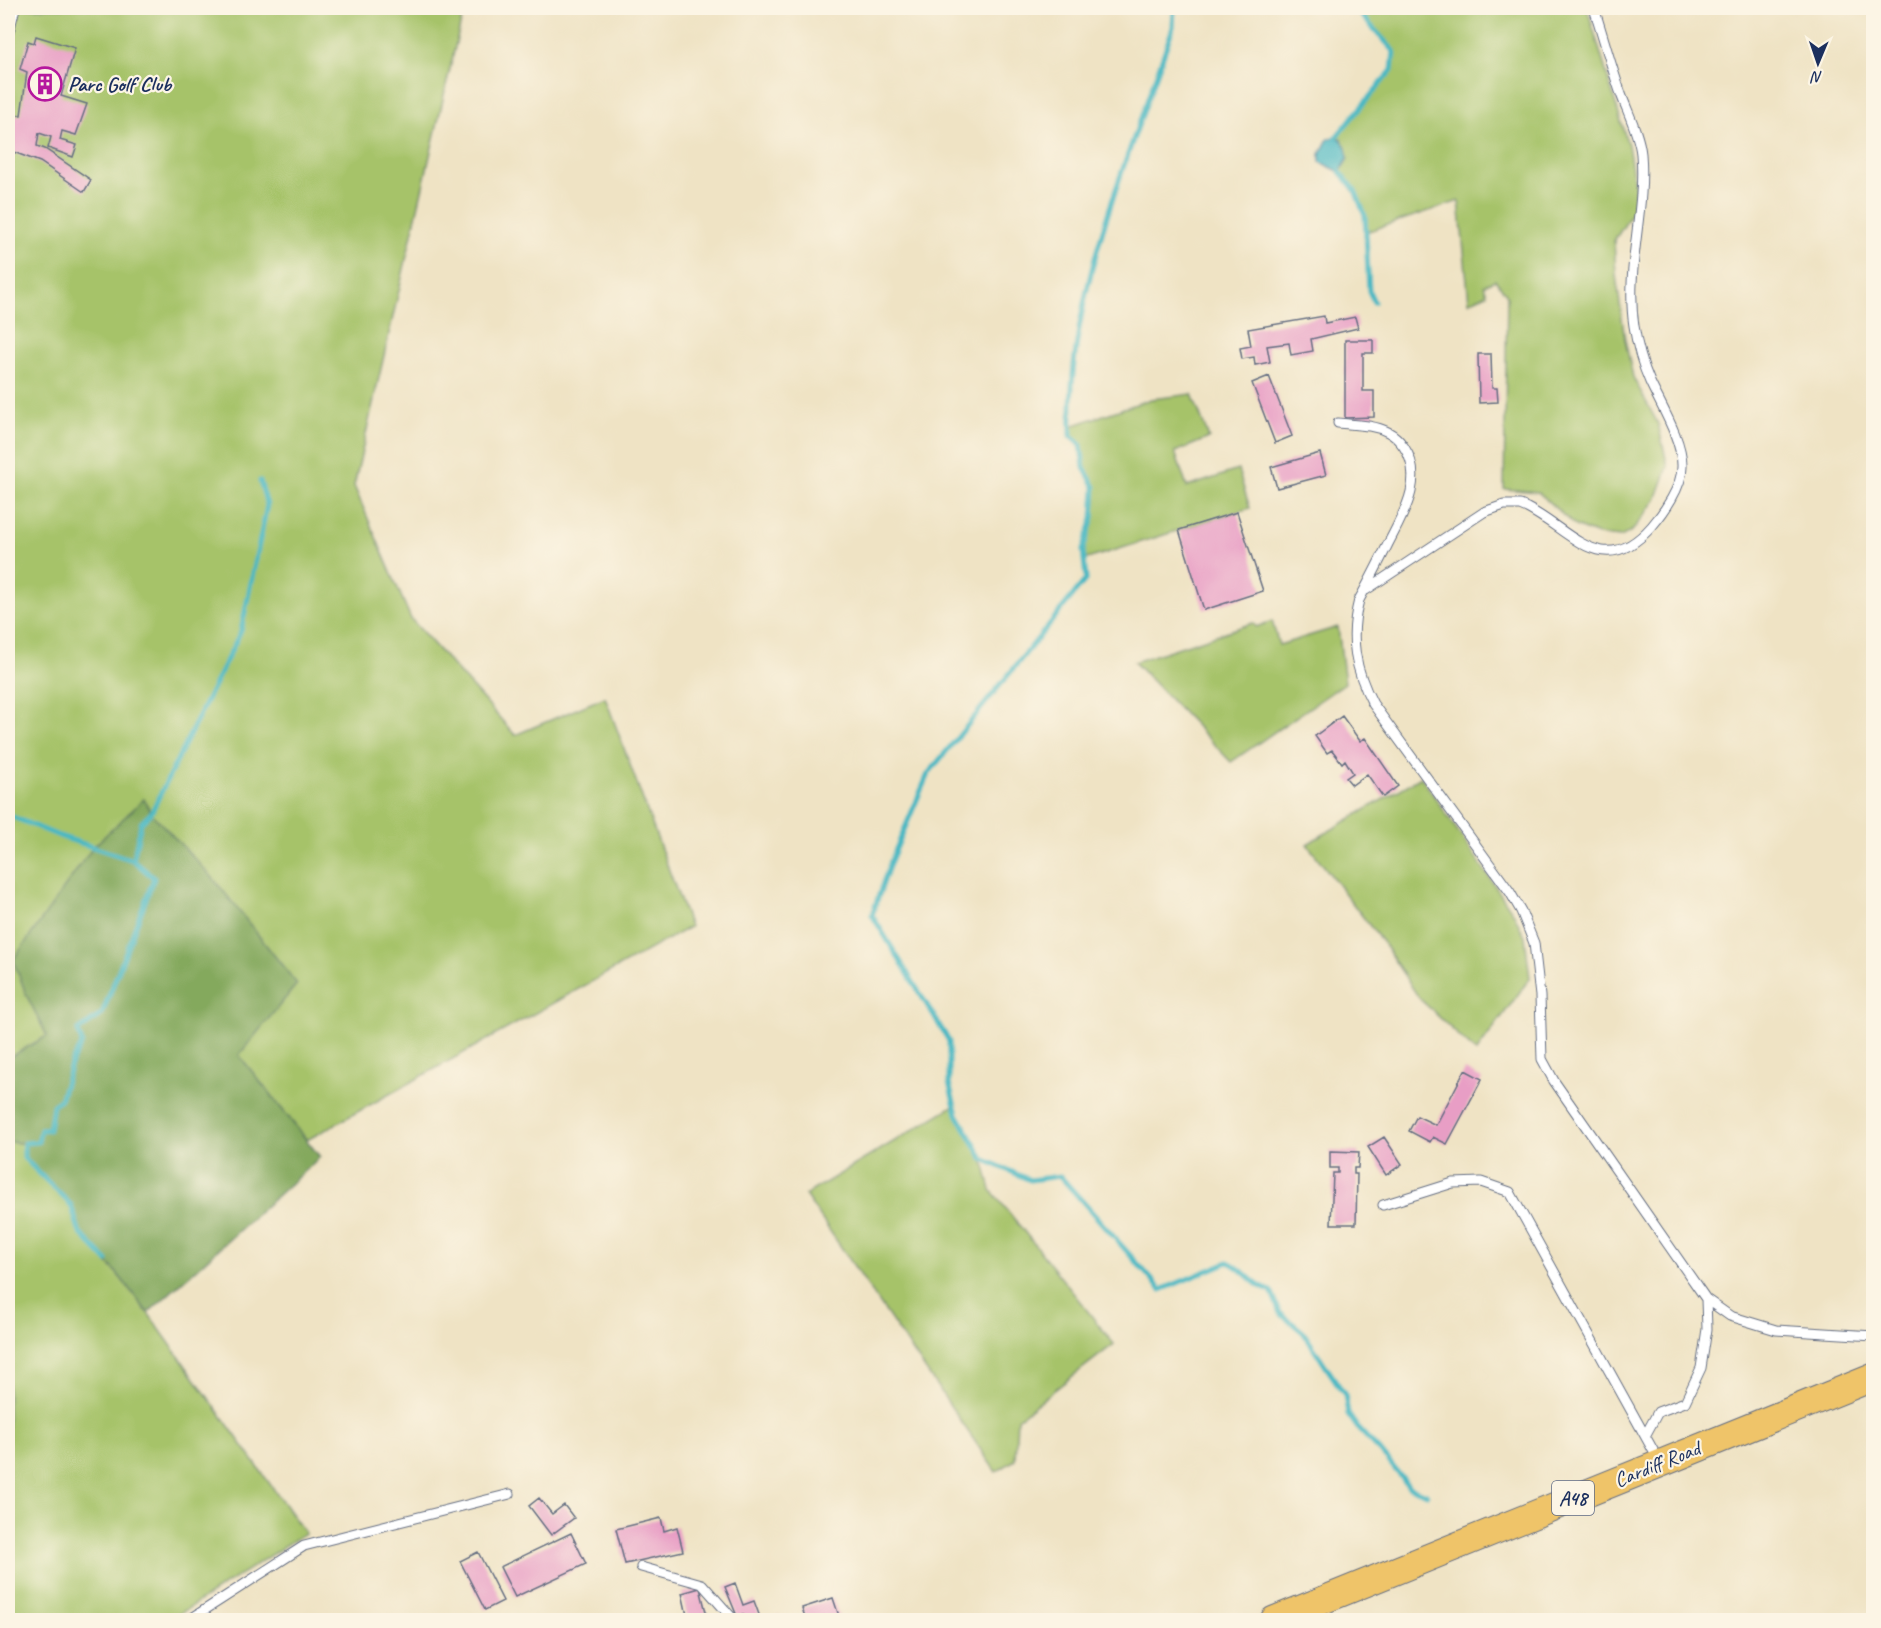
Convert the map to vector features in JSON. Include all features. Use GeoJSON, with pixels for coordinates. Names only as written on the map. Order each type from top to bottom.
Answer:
{"type":"FeatureCollection","features":[{"type":"Feature","properties":{"kind":"main road","name":"Cardiff Road"},"geometry":{"type":"LineString","coordinates":[[1274,1620],[1874,1377]]}},
{"type":"Feature","properties":{"kind":"lane"},"geometry":{"type":"LineString","coordinates":[[8,36],[15,8]]}},
{"type":"Feature","properties":{"kind":"lane"},"geometry":{"type":"LineString","coordinates":[[1364,591],[1436,545],[1476,516],[1504,505],[1520,505],[1527,508],[1585,546],[1601,551],[1615,551],[1624,548],[1636,542],[1656,521],[1681,477],[1679,447],[1643,365],[1633,324],[1634,262],[1642,177],[1639,142],[1620,92],[1594,8]]}},
{"type":"Feature","properties":{"kind":"lane"},"geometry":{"type":"LineString","coordinates":[[1338,423],[1375,427],[1390,433],[1401,442],[1413,465],[1414,479],[1407,507],[1364,591],[1355,617],[1354,655],[1364,687],[1373,704],[1510,892],[1530,929],[1534,943],[1540,996],[1542,1059],[1554,1081],[1706,1299],[1730,1316],[1776,1330],[1874,1336]]}},
{"type":"Feature","properties":{"kind":"lane"},"geometry":{"type":"LineString","coordinates":[[1383,1204],[1453,1183],[1481,1182],[1510,1192],[1660,1463]]}},
{"type":"Feature","properties":{"kind":"lane"},"geometry":{"type":"LineString","coordinates":[[1645,1436],[1659,1412],[1684,1402],[1701,1368],[1707,1329],[1706,1299]]}},
{"type":"Feature","properties":{"kind":"lane"},"geometry":{"type":"LineString","coordinates":[[189,1620],[304,1546],[510,1494]]}},
{"type":"Feature","properties":{"kind":"lane"},"geometry":{"type":"LineString","coordinates":[[641,1568],[702,1584],[734,1620]]}},
{"type":"Feature","properties":{"kind":"green space"},"geometry":{"type":"Polygon","coordinates":[[[8,8],[464,8],[354,486],[411,619],[515,735],[605,697],[690,927],[307,1140],[238,1055],[151,813],[144,800],[27,996],[48,1036],[8,1058],[8,8]]]}},
{"type":"Feature","properties":{"kind":"green space"},"geometry":{"type":"Polygon","coordinates":[[[1355,8],[1587,8],[1628,145],[1635,188],[1632,213],[1614,241],[1625,340],[1633,377],[1658,424],[1668,467],[1656,500],[1633,530],[1621,537],[1598,535],[1575,526],[1538,492],[1504,489],[1507,295],[1495,280],[1484,285],[1487,294],[1469,302],[1459,201],[1366,232],[1364,215],[1358,200],[1340,172],[1348,158],[1341,139],[1336,137],[1392,70],[1394,51],[1355,8]]]}},
{"type":"Feature","properties":{"kind":"green space"},"geometry":{"type":"Polygon","coordinates":[[[1192,394],[1209,438],[1175,452],[1187,487],[1238,470],[1250,508],[1084,560],[1096,495],[1094,486],[1082,464],[1081,448],[1071,436],[1071,426],[1151,399],[1192,394]]]}},
{"type":"Feature","properties":{"kind":"green space"},"geometry":{"type":"Polygon","coordinates":[[[1272,621],[1279,645],[1338,627],[1345,683],[1231,762],[1134,662],[1253,623],[1256,627],[1272,621]]]}},
{"type":"Feature","properties":{"kind":"green space"},"geometry":{"type":"Polygon","coordinates":[[[1421,777],[1514,914],[1525,937],[1530,978],[1476,1052],[1419,998],[1383,943],[1307,844],[1421,777]]]}},
{"type":"Feature","properties":{"kind":"green space"},"geometry":{"type":"Polygon","coordinates":[[[144,799],[151,813],[213,878],[297,984],[239,1055],[320,1157],[148,1313],[116,1272],[80,1233],[70,1205],[24,1158],[24,1143],[8,1142],[8,1058],[47,1036],[27,996],[13,960],[93,847],[144,799]]]}},
{"type":"Feature","properties":{"kind":"green space"},"geometry":{"type":"Polygon","coordinates":[[[956,1104],[957,1114],[983,1159],[991,1190],[1114,1344],[1017,1419],[1015,1460],[996,1472],[805,1195],[956,1104]]]}},
{"type":"Feature","properties":{"kind":"green space"},"geometry":{"type":"Polygon","coordinates":[[[8,1142],[24,1143],[41,1177],[71,1205],[80,1233],[116,1272],[148,1313],[305,1533],[170,1620],[8,1620],[8,1142]]]}},
{"type":"Feature","properties":{"kind":"water"},"geometry":{"type":"Polygon","coordinates":[[[1336,137],[1341,139],[1348,158],[1340,172],[1320,162],[1320,154],[1328,139],[1336,137]]]}},
{"type":"Feature","properties":{"kind":"building","name":"Parc Golf Club"},"geometry":{"type":"Polygon","coordinates":[[[36,36],[75,48],[61,96],[87,104],[76,135],[62,131],[60,140],[77,145],[73,157],[48,148],[51,137],[39,133],[37,146],[91,180],[84,192],[40,162],[8,150],[8,120],[10,121],[12,115],[21,115],[27,72],[20,69],[28,41],[34,43],[36,36]]]}},
{"type":"Feature","properties":{"kind":"building"},"geometry":{"type":"Polygon","coordinates":[[[1324,316],[1325,323],[1355,317],[1358,328],[1311,339],[1313,351],[1291,355],[1289,343],[1267,346],[1270,362],[1255,365],[1254,357],[1242,359],[1240,348],[1251,346],[1248,329],[1324,316]]]}},
{"type":"Feature","properties":{"kind":"building"},"geometry":{"type":"Polygon","coordinates":[[[1345,340],[1373,340],[1373,353],[1363,353],[1363,391],[1374,391],[1374,417],[1345,418],[1345,340]]]}},
{"type":"Feature","properties":{"kind":"building"},"geometry":{"type":"Polygon","coordinates":[[[1478,354],[1491,354],[1492,388],[1497,388],[1498,402],[1479,403],[1478,354]]]}},
{"type":"Feature","properties":{"kind":"building"},"geometry":{"type":"Polygon","coordinates":[[[1269,376],[1292,436],[1275,443],[1252,383],[1269,376]]]}},
{"type":"Feature","properties":{"kind":"building"},"geometry":{"type":"Polygon","coordinates":[[[1320,453],[1326,475],[1277,488],[1271,467],[1320,453]]]}},
{"type":"Feature","properties":{"kind":"building"},"geometry":{"type":"Polygon","coordinates":[[[1237,512],[1263,591],[1204,610],[1179,530],[1237,512]]]}},
{"type":"Feature","properties":{"kind":"building"},"geometry":{"type":"Polygon","coordinates":[[[1342,716],[1360,741],[1365,738],[1398,786],[1383,797],[1367,774],[1352,785],[1346,778],[1353,773],[1345,760],[1342,763],[1332,750],[1327,753],[1315,736],[1342,716]]]}},
{"type":"Feature","properties":{"kind":"building"},"geometry":{"type":"Polygon","coordinates":[[[1465,1070],[1482,1079],[1447,1144],[1433,1137],[1430,1142],[1409,1131],[1417,1116],[1436,1125],[1465,1070]]]}},
{"type":"Feature","properties":{"kind":"building"},"geometry":{"type":"Polygon","coordinates":[[[1384,1137],[1402,1164],[1386,1175],[1368,1147],[1384,1137]]]}},
{"type":"Feature","properties":{"kind":"building"},"geometry":{"type":"Polygon","coordinates":[[[1330,1151],[1359,1152],[1358,1168],[1354,1168],[1354,1174],[1357,1174],[1356,1224],[1331,1224],[1333,1173],[1338,1173],[1338,1168],[1330,1168],[1330,1151]]]}},
{"type":"Feature","properties":{"kind":"building"},"geometry":{"type":"Polygon","coordinates":[[[539,1498],[552,1514],[564,1505],[574,1518],[551,1535],[529,1506],[539,1498]]]}},
{"type":"Feature","properties":{"kind":"building"},"geometry":{"type":"Polygon","coordinates":[[[661,1518],[664,1531],[677,1527],[683,1551],[625,1564],[616,1529],[661,1518]]]}},
{"type":"Feature","properties":{"kind":"building"},"geometry":{"type":"Polygon","coordinates":[[[571,1533],[586,1564],[515,1597],[500,1567],[571,1533]]]}},
{"type":"Feature","properties":{"kind":"building"},"geometry":{"type":"Polygon","coordinates":[[[478,1552],[503,1601],[485,1610],[460,1561],[478,1552]]]}},
{"type":"Feature","properties":{"kind":"building"},"geometry":{"type":"Polygon","coordinates":[[[735,1583],[743,1605],[754,1601],[761,1620],[746,1620],[743,1614],[737,1616],[725,1587],[735,1583]]]}},
{"type":"Feature","properties":{"kind":"building"},"geometry":{"type":"Polygon","coordinates":[[[700,1588],[708,1620],[688,1620],[682,1593],[700,1588]]]}},
{"type":"Feature","properties":{"kind":"building"},"geometry":{"type":"Polygon","coordinates":[[[833,1598],[839,1616],[824,1620],[806,1620],[802,1608],[833,1598]]]}},
{"type":"Feature","properties":{"kind":"building"},"geometry":{"type":"Polygon","coordinates":[[[780,1615],[782,1620],[763,1620],[780,1615]]]}},
{"type":"Feature","properties":{"kind":"waterway"},"geometry":{"type":"LineString","coordinates":[[1174,8],[1173,27],[1104,228],[1089,279],[1079,331],[1072,383],[1071,436],[1081,445],[1084,468],[1095,487],[1093,518],[1083,550],[1086,579],[928,774],[890,863],[872,915],[949,1041],[949,1083],[957,1114],[983,1159],[1030,1180],[1060,1176],[1161,1290],[1228,1262],[1259,1286],[1271,1291],[1280,1313],[1303,1332],[1345,1395],[1348,1414],[1357,1427],[1409,1487],[1427,1494]]}},
{"type":"Feature","properties":{"kind":"waterway"},"geometry":{"type":"LineString","coordinates":[[1336,137],[1392,70],[1394,51],[1355,8]]}},
{"type":"Feature","properties":{"kind":"waterway"},"geometry":{"type":"LineString","coordinates":[[1340,172],[1355,190],[1365,216],[1369,291],[1374,302]]}},
{"type":"Feature","properties":{"kind":"waterway"},"geometry":{"type":"LineString","coordinates":[[107,1261],[80,1233],[71,1205],[24,1158],[24,1143],[38,1142],[41,1129],[49,1130],[53,1105],[60,1100],[72,1061],[82,1043],[78,1031],[102,1014],[154,878],[133,860],[141,823],[151,813],[241,631],[267,505],[260,481]]}},
{"type":"Feature","properties":{"kind":"waterway"},"geometry":{"type":"LineString","coordinates":[[8,815],[59,836],[133,860]]}},
{"type":"Feature","properties":{"kind":"place","name":"Parc Golf Club"},"geometry":{"type":"Point","coordinates":[45,84]}}]}
